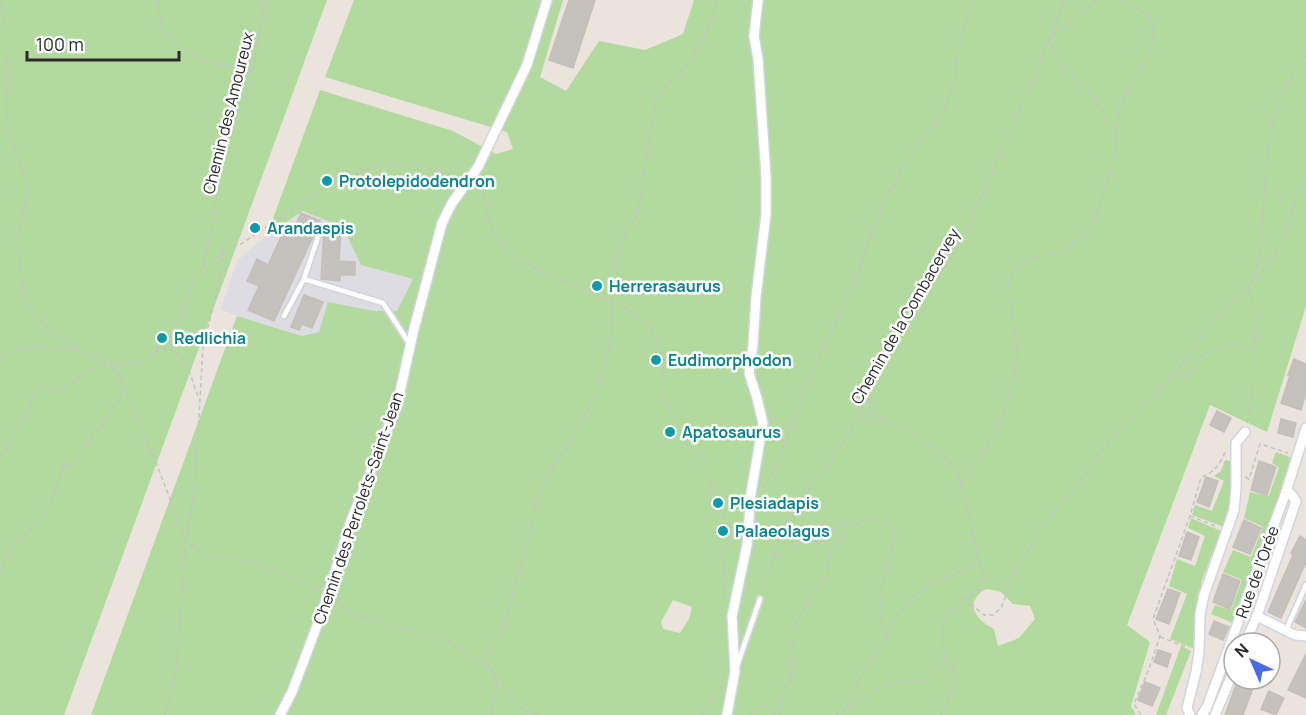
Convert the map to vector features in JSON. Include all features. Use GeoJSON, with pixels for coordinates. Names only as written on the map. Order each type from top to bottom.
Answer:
{"type":"FeatureCollection","features":[{"type":"Feature","properties":{"kind":"street","name":"Chemin des Perrolets-Saint-Jean"},"geometry":{"type":"LineString","coordinates":[[280,715],[292,692],[328,595],[351,521],[397,405],[442,223],[452,203],[478,167],[527,65],[547,0]]}},
{"type":"Feature","properties":{"kind":"street"},"geometry":{"type":"LineString","coordinates":[[727,715],[735,671],[732,616],[747,546],[751,493],[763,423],[749,373],[766,214],[766,177],[758,59],[753,36],[758,0]]}},
{"type":"Feature","properties":{"kind":"street","name":"Rue de l'Orée"},"geometry":{"type":"LineString","coordinates":[[1202,715],[1207,707],[1286,492],[1306,428]]}},
{"type":"Feature","properties":{"kind":"street"},"geometry":{"type":"LineString","coordinates":[[1190,715],[1187,708],[1199,652],[1200,614],[1211,572],[1234,510],[1236,443],[1245,432]]}},
{"type":"Feature","properties":{"kind":"street"},"geometry":{"type":"LineString","coordinates":[[1250,631],[1296,501],[1291,494],[1286,492]]}},
{"type":"Feature","properties":{"kind":"street"},"geometry":{"type":"LineString","coordinates":[[1257,616],[1290,632],[1306,636]]}},
{"type":"Feature","properties":{"kind":"street"},"geometry":{"type":"LineString","coordinates":[[1215,715],[1225,691]]}},
{"type":"Feature","properties":{"kind":"lane"},"geometry":{"type":"LineString","coordinates":[[284,316],[304,279],[319,234]]}},
{"type":"Feature","properties":{"kind":"lane"},"geometry":{"type":"LineString","coordinates":[[304,279],[383,303],[410,345]]}},
{"type":"Feature","properties":{"kind":"lane"},"geometry":{"type":"LineString","coordinates":[[1290,632],[1306,585]]}},
{"type":"Feature","properties":{"kind":"lane"},"geometry":{"type":"LineString","coordinates":[[735,671],[760,599]]}},
{"type":"Feature","properties":{"kind":"path"},"geometry":{"type":"LineString","coordinates":[[1,0],[5,23],[8,131],[26,180],[27,191],[17,240],[22,280],[27,303],[44,325],[79,350],[109,363],[144,362],[179,326],[188,294],[203,266],[213,262],[224,248],[241,244],[329,186],[375,165],[417,164],[467,182],[484,193],[489,222],[497,237],[518,258],[543,273],[611,300],[633,312],[655,335],[663,361],[662,388],[668,406],[687,445],[703,454],[710,480],[711,501],[721,511],[732,533],[722,554],[725,580],[724,602],[732,616]]}},
{"type":"Feature","properties":{"kind":"path"},"geometry":{"type":"LineString","coordinates":[[158,0],[162,29],[182,49],[206,62],[252,69]]}},
{"type":"Feature","properties":{"kind":"path","name":"Chemin des Amoureux"},"geometry":{"type":"LineString","coordinates":[[203,266],[225,152],[252,69],[265,0]]}},
{"type":"Feature","properties":{"kind":"path"},"geometry":{"type":"LineString","coordinates":[[491,715],[497,684],[486,658],[487,653],[501,635],[505,624],[530,534],[537,497],[546,478],[574,437],[597,391],[605,367],[613,323],[610,283],[620,245],[638,213],[655,106],[663,87],[683,71],[694,55],[718,0]]}},
{"type":"Feature","properties":{"kind":"path"},"geometry":{"type":"LineString","coordinates":[[764,486],[777,466],[808,382],[852,288],[887,193],[893,187],[899,172],[918,144],[943,114],[955,80],[957,56],[972,0]]}},
{"type":"Feature","properties":{"kind":"path","name":"Chemin de la Combacervey"},"geometry":{"type":"LineString","coordinates":[[760,599],[773,557],[792,510],[830,464],[928,290],[962,241],[1065,0]]}},
{"type":"Feature","properties":{"kind":"path"},"geometry":{"type":"LineString","coordinates":[[1097,0],[1049,39],[1063,68],[1093,97],[1117,132]]}},
{"type":"Feature","properties":{"kind":"path"},"geometry":{"type":"LineString","coordinates":[[962,483],[996,433],[1014,378],[1018,356],[1009,284],[1013,273],[1018,266],[1029,259],[1060,252],[1089,229],[1096,218],[1114,164],[1119,107],[1151,50],[1154,28],[1150,16],[1123,0]]}},
{"type":"Feature","properties":{"kind":"path"},"geometry":{"type":"LineString","coordinates":[[1245,432],[1253,394],[1254,340],[1259,320],[1248,287],[1255,274],[1261,243],[1268,148],[1277,106],[1294,71],[1306,56]]}},
{"type":"Feature","properties":{"kind":"path"},"geometry":{"type":"LineString","coordinates":[[965,599],[984,615],[993,615],[1001,608],[1019,564],[1049,517],[1081,481],[1101,450],[1178,369],[1208,327],[1274,257],[1286,235],[1295,203],[1306,185]]}},
{"type":"Feature","properties":{"kind":"path"},"geometry":{"type":"LineString","coordinates":[[165,715],[176,671],[186,542],[195,486],[203,346],[218,288],[224,248]]}},
{"type":"Feature","properties":{"kind":"path"},"geometry":{"type":"LineString","coordinates":[[1178,369],[1186,379],[1200,356],[1228,344],[1254,348]]}},
{"type":"Feature","properties":{"kind":"path"},"geometry":{"type":"LineString","coordinates":[[0,355],[30,347],[56,346],[79,350]]}},
{"type":"Feature","properties":{"kind":"path"},"geometry":{"type":"LineString","coordinates":[[154,352],[170,349],[185,360],[199,400]]}},
{"type":"Feature","properties":{"kind":"path"},"geometry":{"type":"LineString","coordinates":[[0,454],[4,454],[16,435],[21,419],[32,405],[32,398],[41,387],[60,388],[78,379],[82,372],[91,371],[109,363]]}},
{"type":"Feature","properties":{"kind":"path"},"geometry":{"type":"LineString","coordinates":[[0,572],[13,547],[49,509],[63,470],[61,465],[69,466],[119,401],[121,392],[119,382],[109,363]]}},
{"type":"Feature","properties":{"kind":"path"},"geometry":{"type":"LineString","coordinates":[[115,364],[186,542],[204,555],[252,562],[277,570],[328,595],[356,615],[448,641],[490,668],[520,707],[537,715]]}},
{"type":"Feature","properties":{"kind":"path"},"geometry":{"type":"LineString","coordinates":[[836,715],[892,683],[930,680],[944,658],[943,626],[947,615],[981,586],[983,575],[959,476],[947,459],[929,443],[873,413],[868,406],[876,381]]}},
{"type":"Feature","properties":{"kind":"path"},"geometry":{"type":"LineString","coordinates":[[857,418],[888,421]]}},
{"type":"Feature","properties":{"kind":"path"},"geometry":{"type":"LineString","coordinates":[[1140,715],[1134,704],[1160,636],[1153,619],[1190,516],[1201,477],[1214,471],[1229,442],[1236,443]]}},
{"type":"Feature","properties":{"kind":"path"},"geometry":{"type":"LineString","coordinates":[[1239,475],[1249,479],[1260,444],[1298,456]]}},
{"type":"Feature","properties":{"kind":"path"},"geometry":{"type":"LineString","coordinates":[[1190,516],[1227,531]]}},
{"type":"Feature","properties":{"kind":"path"},"geometry":{"type":"LineString","coordinates":[[779,715],[778,702],[791,680],[790,661],[796,624],[826,573],[831,552],[851,526],[866,519],[881,518],[888,521],[894,529],[894,543],[881,589],[879,615],[886,637]]}},
{"type":"Feature","properties":{"kind":"path"},"geometry":{"type":"LineString","coordinates":[[773,557],[791,551],[810,532],[822,524],[814,543],[824,541],[842,520],[851,526]]}},
{"type":"Feature","properties":{"kind":"path"},"geometry":{"type":"LineString","coordinates":[[846,708],[858,680],[906,604],[918,592],[972,566],[979,557]]}},
{"type":"Feature","properties":{"kind":"path"},"geometry":{"type":"LineString","coordinates":[[1160,636],[1199,652]]}},
{"type":"Feature","properties":{"kind":"path"},"geometry":{"type":"LineString","coordinates":[[941,715],[956,682],[952,665],[944,658]]}},
{"type":"Feature","properties":{"kind":"path"},"geometry":{"type":"LineString","coordinates":[[701,715],[722,686]]}},
{"type":"Feature","properties":{"kind":"path"},"geometry":{"type":"LineString","coordinates":[[751,715],[756,707],[765,706],[775,715]]}},
{"type":"Feature","properties":{"kind":"shaded area"},"geometry":{"type":"Polygon","coordinates":[[[303,211],[343,226],[361,265],[413,278],[397,311],[374,311],[302,336],[221,309],[237,261],[267,235],[303,211]]]}},
{"type":"Feature","properties":{"kind":"green space"},"geometry":{"type":"Polygon","coordinates":[[[0,0],[327,0],[64,715],[0,715],[0,0]]]}},
{"type":"Feature","properties":{"kind":"green space"},"geometry":{"type":"Polygon","coordinates":[[[354,0],[563,0],[540,77],[566,91],[599,41],[645,50],[683,34],[694,0],[1306,0],[1306,306],[1267,432],[1210,405],[1127,625],[1150,642],[1131,706],[1136,715],[91,715],[237,316],[302,336],[319,332],[328,302],[374,311],[397,311],[413,279],[361,265],[343,227],[303,211],[267,235],[320,90],[453,131],[496,154],[513,149],[507,132],[325,77],[354,0]],[[988,589],[976,598],[975,612],[994,629],[998,646],[1019,638],[1035,619],[1030,606],[1013,604],[1001,592],[988,589]],[[673,600],[661,622],[663,629],[680,633],[689,619],[692,607],[673,600]]]}},
{"type":"Feature","properties":{"kind":"green space"},"geometry":{"type":"Polygon","coordinates":[[[1276,452],[1293,458],[1233,623],[1211,614],[1215,605],[1231,610],[1242,580],[1223,572],[1233,550],[1251,557],[1263,527],[1244,518],[1250,492],[1269,496],[1279,467],[1272,463],[1276,452]]]}},
{"type":"Feature","properties":{"kind":"green space"},"geometry":{"type":"Polygon","coordinates":[[[1225,460],[1231,461],[1231,478],[1224,527],[1192,515],[1195,505],[1212,511],[1224,481],[1214,476],[1221,471],[1225,460]]]}},
{"type":"Feature","properties":{"kind":"green space"},"geometry":{"type":"Polygon","coordinates":[[[1191,518],[1221,531],[1202,580],[1196,616],[1195,649],[1170,639],[1187,594],[1169,586],[1177,559],[1195,566],[1205,536],[1188,528],[1191,518]]]}},
{"type":"Feature","properties":{"kind":"green space"},"geometry":{"type":"Polygon","coordinates":[[[1181,646],[1191,651],[1166,715],[1156,715],[1181,646]]]}},
{"type":"Feature","properties":{"kind":"building"},"geometry":{"type":"Polygon","coordinates":[[[569,0],[595,0],[573,68],[549,60],[569,0]]]}},
{"type":"Feature","properties":{"kind":"building"},"geometry":{"type":"Polygon","coordinates":[[[301,213],[320,221],[274,321],[248,310],[259,286],[247,281],[257,259],[268,265],[287,224],[295,227],[301,213]]]}},
{"type":"Feature","properties":{"kind":"building"},"geometry":{"type":"Polygon","coordinates":[[[324,227],[341,228],[339,261],[355,262],[355,275],[340,275],[340,281],[321,279],[324,227]]]}},
{"type":"Feature","properties":{"kind":"building"},"geometry":{"type":"Polygon","coordinates":[[[304,295],[323,302],[312,328],[302,324],[299,330],[291,327],[304,295]]]}},
{"type":"Feature","properties":{"kind":"building"},"geometry":{"type":"Polygon","coordinates":[[[1294,359],[1306,364],[1306,393],[1301,410],[1281,403],[1294,359]]]}},
{"type":"Feature","properties":{"kind":"building"},"geometry":{"type":"Polygon","coordinates":[[[1217,411],[1231,418],[1224,432],[1210,425],[1217,411]]]}},
{"type":"Feature","properties":{"kind":"building"},"geometry":{"type":"Polygon","coordinates":[[[1281,419],[1296,423],[1293,437],[1278,433],[1281,419]]]}},
{"type":"Feature","properties":{"kind":"building"},"geometry":{"type":"Polygon","coordinates":[[[1259,461],[1276,467],[1267,495],[1251,490],[1259,461]]]}},
{"type":"Feature","properties":{"kind":"building"},"geometry":{"type":"Polygon","coordinates":[[[1206,477],[1218,481],[1209,507],[1197,502],[1206,477]]]}},
{"type":"Feature","properties":{"kind":"building"},"geometry":{"type":"Polygon","coordinates":[[[1244,520],[1261,528],[1250,554],[1233,547],[1244,520]]]}},
{"type":"Feature","properties":{"kind":"building"},"geometry":{"type":"Polygon","coordinates":[[[1187,532],[1199,537],[1191,560],[1179,556],[1187,532]]]}},
{"type":"Feature","properties":{"kind":"building"},"geometry":{"type":"Polygon","coordinates":[[[1300,536],[1306,540],[1306,562],[1281,618],[1268,612],[1300,536]]]}},
{"type":"Feature","properties":{"kind":"building"},"geometry":{"type":"Polygon","coordinates":[[[1223,574],[1240,581],[1230,609],[1213,602],[1223,574]]]}},
{"type":"Feature","properties":{"kind":"building"},"geometry":{"type":"Polygon","coordinates":[[[1168,589],[1180,593],[1169,624],[1156,619],[1168,589]]]}},
{"type":"Feature","properties":{"kind":"building"},"geometry":{"type":"Polygon","coordinates":[[[1306,600],[1306,628],[1295,622],[1306,600]]]}},
{"type":"Feature","properties":{"kind":"building"},"geometry":{"type":"Polygon","coordinates":[[[1214,621],[1229,627],[1227,631],[1222,631],[1222,640],[1209,634],[1214,621]]]}},
{"type":"Feature","properties":{"kind":"building"},"geometry":{"type":"Polygon","coordinates":[[[1158,650],[1171,654],[1167,667],[1154,662],[1158,650]]]}},
{"type":"Feature","properties":{"kind":"building"},"geometry":{"type":"Polygon","coordinates":[[[1306,654],[1306,698],[1288,690],[1306,654]]]}},
{"type":"Feature","properties":{"kind":"building"},"geometry":{"type":"Polygon","coordinates":[[[1145,682],[1160,688],[1152,706],[1138,700],[1145,682]]]}},
{"type":"Feature","properties":{"kind":"building"},"geometry":{"type":"Polygon","coordinates":[[[1234,691],[1252,691],[1243,715],[1225,715],[1234,691]]]}},
{"type":"Feature","properties":{"kind":"building"},"geometry":{"type":"Polygon","coordinates":[[[1269,691],[1284,698],[1276,715],[1261,709],[1269,691]]]}},
{"type":"Feature","properties":{"kind":"place","name":"Protolepidodendron"},"geometry":{"type":"Point","coordinates":[327,181]}},
{"type":"Feature","properties":{"kind":"place","name":"Arandaspis"},"geometry":{"type":"Point","coordinates":[255,228]}},
{"type":"Feature","properties":{"kind":"place","name":"Herrerasaurus"},"geometry":{"type":"Point","coordinates":[597,286]}},
{"type":"Feature","properties":{"kind":"place","name":"Redlichia"},"geometry":{"type":"Point","coordinates":[162,338]}},
{"type":"Feature","properties":{"kind":"place","name":"Eudimorphodon"},"geometry":{"type":"Point","coordinates":[656,360]}},
{"type":"Feature","properties":{"kind":"place","name":"Apatosaurus"},"geometry":{"type":"Point","coordinates":[670,432]}},
{"type":"Feature","properties":{"kind":"place","name":"Plesiadapis"},"geometry":{"type":"Point","coordinates":[718,503]}},
{"type":"Feature","properties":{"kind":"place","name":"Palaeolagus"},"geometry":{"type":"Point","coordinates":[723,531]}}]}
